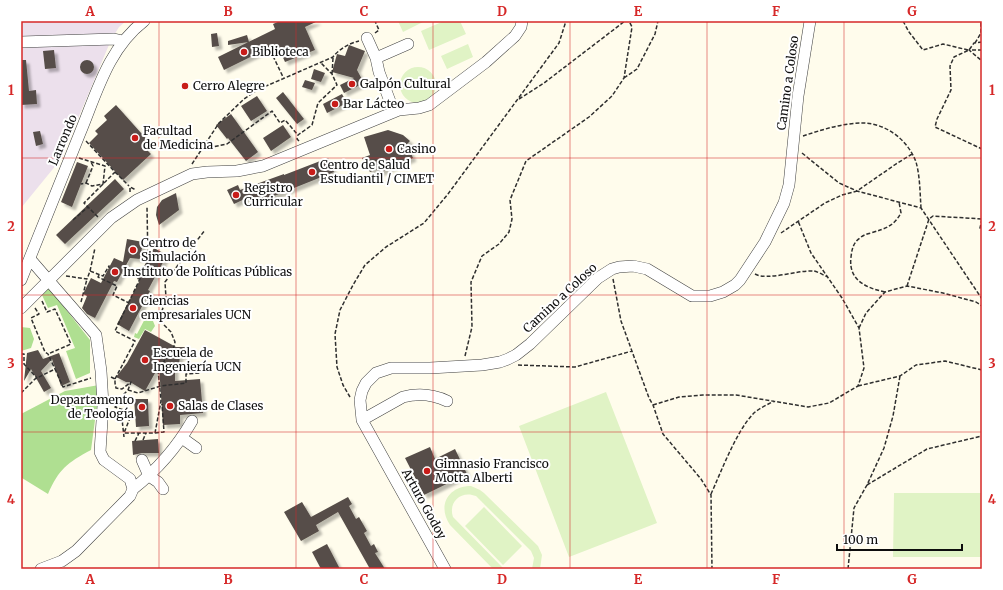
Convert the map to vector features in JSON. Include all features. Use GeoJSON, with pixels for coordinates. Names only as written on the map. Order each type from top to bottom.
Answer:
{"type":"FeatureCollection","features":[{"type":"Feature","properties":{"kind":"street","name":"Larrondo"},"geometry":{"type":"LineString","coordinates":[[21,280],[110,60],[123,41],[144,21]]}},
{"type":"Feature","properties":{"kind":"street"},"geometry":{"type":"LineString","coordinates":[[21,308],[105,224],[126,207],[148,194],[192,174],[226,172],[263,166],[394,112],[404,109],[419,108],[433,102],[486,62],[515,36],[521,27],[522,21]]}},
{"type":"Feature","properties":{"kind":"street","name":"Camino a Coloso"},"geometry":{"type":"LineString","coordinates":[[381,452],[362,420],[360,400],[366,383],[376,373],[386,368],[430,368],[491,364],[508,359],[523,350],[598,278],[612,270],[626,266],[647,269],[692,296],[716,294],[729,289],[740,280],[765,242],[784,203],[789,185],[798,96],[810,21]]}},
{"type":"Feature","properties":{"kind":"street"},"geometry":{"type":"LineString","coordinates":[[367,38],[376,58],[379,72],[394,112]]}},
{"type":"Feature","properties":{"kind":"street"},"geometry":{"type":"LineString","coordinates":[[21,42],[114,39],[123,41]]}},
{"type":"Feature","properties":{"kind":"street"},"geometry":{"type":"LineString","coordinates":[[376,58],[408,44]]}},
{"type":"Feature","properties":{"kind":"street"},"geometry":{"type":"LineString","coordinates":[[30,258],[48,281],[96,335],[107,412],[99,449],[104,460],[130,479],[133,489]]}},
{"type":"Feature","properties":{"kind":"street"},"geometry":{"type":"LineString","coordinates":[[362,420],[403,397],[410,395],[430,395],[447,400]]}},
{"type":"Feature","properties":{"kind":"street"},"geometry":{"type":"LineString","coordinates":[[41,569],[62,561],[76,551],[130,496],[133,489],[149,476],[182,438],[192,421]]}},
{"type":"Feature","properties":{"kind":"street"},"geometry":{"type":"LineString","coordinates":[[182,438],[196,448]]}},
{"type":"Feature","properties":{"kind":"street","name":"Arturo Godoy"},"geometry":{"type":"LineString","coordinates":[[381,452],[446,569]]}},
{"type":"Feature","properties":{"kind":"street"},"geometry":{"type":"LineString","coordinates":[[142,460],[149,476],[158,482],[163,489]]}},
{"type":"Feature","properties":{"kind":"path"},"geometry":{"type":"LineString","coordinates":[[189,167],[219,123],[244,99],[257,90],[333,57],[353,42],[367,38],[379,30],[375,21]]}},
{"type":"Feature","properties":{"kind":"path"},"geometry":{"type":"LineString","coordinates":[[350,397],[342,384],[337,367],[335,334],[340,310],[353,285],[365,265],[386,247],[424,223],[448,194],[559,43],[566,21]]}},
{"type":"Feature","properties":{"kind":"path"},"geometry":{"type":"LineString","coordinates":[[517,100],[544,83],[625,21]]}},
{"type":"Feature","properties":{"kind":"path"},"geometry":{"type":"LineString","coordinates":[[624,78],[632,27],[629,21]]}},
{"type":"Feature","properties":{"kind":"path"},"geometry":{"type":"LineString","coordinates":[[463,366],[472,327],[471,282],[482,256],[500,244],[509,232],[512,219],[510,200],[526,161],[589,117],[612,96],[624,78],[637,69],[656,34],[658,21]]}},
{"type":"Feature","properties":{"kind":"path"},"geometry":{"type":"LineString","coordinates":[[903,21],[909,32],[923,50],[943,44],[969,50],[982,50]]}},
{"type":"Feature","properties":{"kind":"path"},"geometry":{"type":"LineString","coordinates":[[981,21],[981,33],[969,50],[954,57],[950,66],[951,90],[937,119],[935,127],[982,149]]}},
{"type":"Feature","properties":{"kind":"path"},"geometry":{"type":"LineString","coordinates":[[974,43],[982,43]]}},
{"type":"Feature","properties":{"kind":"path"},"geometry":{"type":"LineString","coordinates":[[969,50],[982,61]]}},
{"type":"Feature","properties":{"kind":"path"},"geometry":{"type":"LineString","coordinates":[[273,56],[284,79]]}},
{"type":"Feature","properties":{"kind":"path"},"geometry":{"type":"LineString","coordinates":[[332,74],[333,57]]}},
{"type":"Feature","properties":{"kind":"path"},"geometry":{"type":"LineString","coordinates":[[298,135],[312,125],[318,103],[337,85],[332,74],[321,63]]}},
{"type":"Feature","properties":{"kind":"path"},"geometry":{"type":"LineString","coordinates":[[202,149],[227,144],[272,112],[280,123],[285,120],[298,135],[297,139],[303,150]]}},
{"type":"Feature","properties":{"kind":"path"},"geometry":{"type":"LineString","coordinates":[[921,208],[857,191],[839,183],[793,142],[811,133],[839,126],[861,123],[877,125],[892,132],[904,142],[912,154],[917,168],[921,208],[982,299]]}},
{"type":"Feature","properties":{"kind":"path"},"geometry":{"type":"LineString","coordinates":[[80,134],[130,187]]}},
{"type":"Feature","properties":{"kind":"path"},"geometry":{"type":"LineString","coordinates":[[779,234],[825,202],[857,191],[912,154]]}},
{"type":"Feature","properties":{"kind":"path"},"geometry":{"type":"LineString","coordinates":[[74,155],[112,168]]}},
{"type":"Feature","properties":{"kind":"path"},"geometry":{"type":"LineString","coordinates":[[86,183],[93,166],[91,162]]}},
{"type":"Feature","properties":{"kind":"path"},"geometry":{"type":"LineString","coordinates":[[103,184],[105,166]]}},
{"type":"Feature","properties":{"kind":"path"},"geometry":{"type":"LineString","coordinates":[[105,224],[84,203],[115,172]]}},
{"type":"Feature","properties":{"kind":"path"},"geometry":{"type":"LineString","coordinates":[[81,184],[86,183],[92,186],[103,184]]}},
{"type":"Feature","properties":{"kind":"path"},"geometry":{"type":"LineString","coordinates":[[135,414],[115,407],[120,403],[131,382],[122,389],[116,388],[115,379],[135,341],[115,331],[148,262],[148,194]]}},
{"type":"Feature","properties":{"kind":"path"},"geometry":{"type":"LineString","coordinates":[[899,202],[901,213],[896,222],[887,228],[861,236],[854,244],[850,262],[851,271],[860,283],[871,289],[885,292],[907,286],[943,293],[976,302],[982,306]]}},
{"type":"Feature","properties":{"kind":"path"},"geometry":{"type":"LineString","coordinates":[[73,220],[88,206]]}},
{"type":"Feature","properties":{"kind":"path"},"geometry":{"type":"LineString","coordinates":[[907,286],[929,219],[933,216],[982,219],[980,228],[982,230]]}},
{"type":"Feature","properties":{"kind":"path"},"geometry":{"type":"LineString","coordinates":[[798,221],[811,253],[842,298],[859,328],[864,368],[858,386]]}},
{"type":"Feature","properties":{"kind":"path"},"geometry":{"type":"LineString","coordinates":[[124,433],[164,432],[161,386],[158,377],[158,369],[173,350],[175,342],[171,332],[164,325],[162,314],[166,298],[165,282],[205,230]]}},
{"type":"Feature","properties":{"kind":"path"},"geometry":{"type":"LineString","coordinates":[[76,311],[80,306],[95,248],[88,241]]}},
{"type":"Feature","properties":{"kind":"path"},"geometry":{"type":"LineString","coordinates":[[90,271],[104,276],[109,266],[109,268]]}},
{"type":"Feature","properties":{"kind":"path"},"geometry":{"type":"LineString","coordinates":[[747,268],[758,275],[770,276],[813,271],[828,277]]}},
{"type":"Feature","properties":{"kind":"path"},"geometry":{"type":"LineString","coordinates":[[612,270],[621,321],[649,398],[653,405],[662,434],[701,479],[710,495]]}},
{"type":"Feature","properties":{"kind":"path"},"geometry":{"type":"LineString","coordinates":[[68,271],[63,276],[87,279]]}},
{"type":"Feature","properties":{"kind":"path"},"geometry":{"type":"LineString","coordinates":[[99,274],[98,277],[117,286],[112,295],[129,303]]}},
{"type":"Feature","properties":{"kind":"path"},"geometry":{"type":"LineString","coordinates":[[859,328],[866,313],[885,292]]}},
{"type":"Feature","properties":{"kind":"path"},"geometry":{"type":"LineString","coordinates":[[34,295],[47,312],[55,308],[71,344],[48,354]]}},
{"type":"Feature","properties":{"kind":"path"},"geometry":{"type":"LineString","coordinates":[[34,295],[39,314],[31,318],[45,352],[48,354],[55,369],[62,388],[96,377]]}},
{"type":"Feature","properties":{"kind":"path"},"geometry":{"type":"LineString","coordinates":[[508,359],[519,366],[576,366],[632,351]]}},
{"type":"Feature","properties":{"kind":"path"},"geometry":{"type":"LineString","coordinates":[[21,354],[24,354],[24,364],[37,379]]}},
{"type":"Feature","properties":{"kind":"path"},"geometry":{"type":"LineString","coordinates":[[653,405],[679,397],[736,395],[808,407],[830,403],[858,386],[900,376],[916,365],[945,361],[982,370]]}},
{"type":"Feature","properties":{"kind":"path"},"geometry":{"type":"LineString","coordinates":[[21,393],[37,379],[55,369]]}},
{"type":"Feature","properties":{"kind":"path"},"geometry":{"type":"LineString","coordinates":[[128,390],[138,393],[161,386],[186,383],[186,374],[200,373]]}},
{"type":"Feature","properties":{"kind":"path"},"geometry":{"type":"LineString","coordinates":[[106,376],[115,379]]}},
{"type":"Feature","properties":{"kind":"path"},"geometry":{"type":"LineString","coordinates":[[848,569],[854,508],[884,448],[893,416],[900,376]]}},
{"type":"Feature","properties":{"kind":"path"},"geometry":{"type":"LineString","coordinates":[[155,432],[162,401]]}},
{"type":"Feature","properties":{"kind":"path"},"geometry":{"type":"LineString","coordinates":[[712,569],[710,495],[734,444],[749,420],[760,409],[774,401]]}},
{"type":"Feature","properties":{"kind":"path"},"geometry":{"type":"LineString","coordinates":[[121,410],[124,437]]}},
{"type":"Feature","properties":{"kind":"path"},"geometry":{"type":"LineString","coordinates":[[124,433],[132,413]]}},
{"type":"Feature","properties":{"kind":"path"},"geometry":{"type":"LineString","coordinates":[[135,441],[139,433]]}},
{"type":"Feature","properties":{"kind":"path"},"geometry":{"type":"LineString","coordinates":[[143,440],[146,433]]}},
{"type":"Feature","properties":{"kind":"path"},"geometry":{"type":"LineString","coordinates":[[866,485],[927,449],[982,436]]}},
{"type":"Feature","properties":{"kind":"shaded area"},"geometry":{"type":"Polygon","coordinates":[[[21,21],[126,21],[119,27],[111,40],[61,159],[21,208],[21,21]]]}},
{"type":"Feature","properties":{"kind":"green space"},"geometry":{"type":"Polygon","coordinates":[[[398,21],[425,21],[403,32],[398,21]]]}},
{"type":"Feature","properties":{"kind":"green space"},"geometry":{"type":"Polygon","coordinates":[[[444,21],[460,21],[466,34],[429,50],[421,31],[444,21]]]}},
{"type":"Feature","properties":{"kind":"green space"},"geometry":{"type":"Polygon","coordinates":[[[468,44],[473,57],[447,69],[441,56],[468,44]]]}},
{"type":"Feature","properties":{"kind":"green space"},"geometry":{"type":"Polygon","coordinates":[[[422,67],[431,72],[435,78],[435,92],[431,98],[422,103],[414,103],[405,98],[401,92],[400,81],[405,72],[411,68],[422,67]]]}},
{"type":"Feature","properties":{"kind":"green space"},"geometry":{"type":"Polygon","coordinates":[[[49,288],[90,340],[90,373],[76,379],[66,351],[75,348],[57,305],[48,308],[42,295],[49,288]]]}},
{"type":"Feature","properties":{"kind":"green space"},"geometry":{"type":"Polygon","coordinates":[[[149,311],[155,326],[151,332],[145,329],[139,339],[134,337],[135,333],[137,334],[149,311]]]}},
{"type":"Feature","properties":{"kind":"green space"},"geometry":{"type":"Polygon","coordinates":[[[21,327],[30,328],[34,339],[31,348],[21,351],[21,327]]]}},
{"type":"Feature","properties":{"kind":"green space"},"geometry":{"type":"Polygon","coordinates":[[[99,385],[102,403],[97,405],[91,450],[70,463],[60,473],[48,494],[22,478],[21,480],[21,414],[65,391],[99,385]]]}},
{"type":"Feature","properties":{"kind":"green space"},"geometry":{"type":"Polygon","coordinates":[[[606,392],[657,523],[569,557],[519,426],[606,392]]]}},
{"type":"Feature","properties":{"kind":"green space"},"geometry":{"type":"Polygon","coordinates":[[[471,486],[484,493],[538,546],[542,555],[540,569],[532,569],[534,558],[531,551],[476,496],[465,495],[457,499],[452,507],[453,517],[504,569],[493,569],[450,525],[446,518],[445,511],[447,498],[456,489],[471,486]]]}},
{"type":"Feature","properties":{"kind":"green space"},"geometry":{"type":"Polygon","coordinates":[[[894,493],[982,493],[982,557],[893,557],[894,493]]]}},
{"type":"Feature","properties":{"kind":"green space"},"geometry":{"type":"Polygon","coordinates":[[[484,507],[522,546],[503,565],[465,526],[484,507]]]}},
{"type":"Feature","properties":{"kind":"building"},"geometry":{"type":"Polygon","coordinates":[[[280,21],[318,21],[305,27],[315,50],[285,62],[277,44],[224,70],[218,57],[275,29],[273,24],[280,21]]]}},
{"type":"Feature","properties":{"kind":"building"},"geometry":{"type":"Polygon","coordinates":[[[217,33],[219,46],[212,47],[211,34],[217,33]]]}},
{"type":"Feature","properties":{"kind":"building"},"geometry":{"type":"Polygon","coordinates":[[[247,35],[249,42],[228,45],[228,41],[247,35]]]}},
{"type":"Feature","properties":{"kind":"building"},"geometry":{"type":"Polygon","coordinates":[[[349,45],[365,51],[357,70],[364,83],[344,93],[340,85],[354,78],[332,72],[337,54],[345,56],[349,45]]]}},
{"type":"Feature","properties":{"kind":"building"},"geometry":{"type":"Polygon","coordinates":[[[54,50],[56,68],[45,69],[43,51],[54,50]]]}},
{"type":"Feature","properties":{"kind":"building"},"geometry":{"type":"Polygon","coordinates":[[[21,60],[26,60],[29,91],[36,90],[37,104],[21,105],[21,60]]]}},
{"type":"Feature","properties":{"kind":"building"},"geometry":{"type":"Polygon","coordinates":[[[87,60],[92,62],[94,67],[92,72],[87,74],[82,72],[80,67],[82,62],[87,60]]]}},
{"type":"Feature","properties":{"kind":"building"},"geometry":{"type":"Polygon","coordinates":[[[314,69],[325,73],[321,82],[311,79],[314,69]]]}},
{"type":"Feature","properties":{"kind":"building"},"geometry":{"type":"Polygon","coordinates":[[[305,80],[315,83],[312,90],[302,87],[305,80]]]}},
{"type":"Feature","properties":{"kind":"building"},"geometry":{"type":"Polygon","coordinates":[[[283,92],[304,119],[297,124],[276,98],[283,92]]]}},
{"type":"Feature","properties":{"kind":"building","name":"Bar Lácteo"},"geometry":{"type":"Polygon","coordinates":[[[342,94],[347,103],[327,113],[323,104],[342,94]]]}},
{"type":"Feature","properties":{"kind":"building"},"geometry":{"type":"Polygon","coordinates":[[[257,96],[267,111],[251,121],[241,106],[257,96]]]}},
{"type":"Feature","properties":{"kind":"building","name":"Facultad de Medicina"},"geometry":{"type":"Polygon","coordinates":[[[116,105],[150,143],[145,148],[151,154],[123,180],[89,143],[98,134],[95,131],[107,120],[104,116],[116,105]]]}},
{"type":"Feature","properties":{"kind":"building"},"geometry":{"type":"Polygon","coordinates":[[[231,114],[258,152],[246,161],[216,125],[231,114]]]}},
{"type":"Feature","properties":{"kind":"building"},"geometry":{"type":"Polygon","coordinates":[[[283,125],[291,137],[271,151],[263,138],[283,125]]]}},
{"type":"Feature","properties":{"kind":"building","name":"Casino"},"geometry":{"type":"Polygon","coordinates":[[[388,130],[403,135],[410,141],[407,144],[413,158],[379,173],[378,169],[370,172],[362,158],[370,155],[364,137],[388,130]]]}},
{"type":"Feature","properties":{"kind":"building"},"geometry":{"type":"Polygon","coordinates":[[[40,131],[43,144],[36,146],[33,132],[40,131]]]}},
{"type":"Feature","properties":{"kind":"building"},"geometry":{"type":"Polygon","coordinates":[[[328,158],[334,172],[254,204],[251,196],[234,204],[227,190],[238,185],[240,190],[328,158]]]}},
{"type":"Feature","properties":{"kind":"building"},"geometry":{"type":"Polygon","coordinates":[[[77,162],[88,166],[72,207],[61,202],[77,162]]]}},
{"type":"Feature","properties":{"kind":"building"},"geometry":{"type":"Polygon","coordinates":[[[115,179],[124,189],[65,244],[56,235],[115,179]]]}},
{"type":"Feature","properties":{"kind":"building"},"geometry":{"type":"Polygon","coordinates":[[[176,193],[179,210],[159,225],[156,215],[157,207],[162,200],[176,193]]]}},
{"type":"Feature","properties":{"kind":"building"},"geometry":{"type":"Polygon","coordinates":[[[127,239],[143,242],[140,259],[130,258],[117,282],[114,281],[95,318],[87,314],[82,308],[87,296],[83,294],[91,278],[101,283],[114,258],[123,262],[127,239]]]}},
{"type":"Feature","properties":{"kind":"building"},"geometry":{"type":"Polygon","coordinates":[[[154,248],[167,255],[148,290],[150,291],[129,331],[117,324],[140,280],[137,279],[154,248]]]}},
{"type":"Feature","properties":{"kind":"building"},"geometry":{"type":"Polygon","coordinates":[[[145,330],[176,347],[185,347],[185,356],[180,356],[179,365],[175,366],[175,381],[200,379],[203,413],[180,415],[180,424],[163,425],[159,366],[145,391],[130,382],[126,382],[116,377],[127,363],[145,330]]]}},
{"type":"Feature","properties":{"kind":"building"},"geometry":{"type":"Polygon","coordinates":[[[38,350],[43,359],[59,353],[70,382],[61,386],[52,359],[41,371],[51,388],[44,392],[31,369],[24,381],[27,353],[38,350]]]}},
{"type":"Feature","properties":{"kind":"building","name":"Departamento de Teología"},"geometry":{"type":"Polygon","coordinates":[[[134,399],[148,399],[149,426],[136,427],[134,399]]]}},
{"type":"Feature","properties":{"kind":"building"},"geometry":{"type":"Polygon","coordinates":[[[158,439],[159,453],[142,453],[133,455],[132,441],[158,439]]]}},
{"type":"Feature","properties":{"kind":"building","name":"Gimnasio Francisco Motta Alberti"},"geometry":{"type":"Polygon","coordinates":[[[430,447],[435,459],[455,449],[467,474],[424,495],[405,458],[430,447]]]}},
{"type":"Feature","properties":{"kind":"building"},"geometry":{"type":"Polygon","coordinates":[[[348,497],[352,504],[349,506],[356,519],[359,517],[367,531],[364,533],[371,546],[374,544],[378,552],[375,553],[385,569],[370,569],[338,512],[316,525],[319,531],[301,541],[284,512],[302,502],[311,517],[348,497]]]}},
{"type":"Feature","properties":{"kind":"building"},"geometry":{"type":"Polygon","coordinates":[[[327,544],[340,569],[321,569],[312,552],[327,544]]]}},
{"type":"Feature","properties":{"kind":"place","name":"Biblioteca"},"geometry":{"type":"Point","coordinates":[244,52]}},
{"type":"Feature","properties":{"kind":"place","name":"Galpón Cultural"},"geometry":{"type":"Point","coordinates":[352,84]}},
{"type":"Feature","properties":{"kind":"place","name":"Cerro Alegre"},"geometry":{"type":"Point","coordinates":[185,86]}},
{"type":"Feature","properties":{"kind":"place","name":"Bar Lácteo"},"geometry":{"type":"Point","coordinates":[335,104]}},
{"type":"Feature","properties":{"kind":"place","name":"Facultad de Medicina"},"geometry":{"type":"Point","coordinates":[135,138]}},
{"type":"Feature","properties":{"kind":"place","name":"Casino"},"geometry":{"type":"Point","coordinates":[389,149]}},
{"type":"Feature","properties":{"kind":"place","name":"Centro de Salud Estudiantil / CIMET"},"geometry":{"type":"Point","coordinates":[312,172]}},
{"type":"Feature","properties":{"kind":"place","name":"Registro Curricular"},"geometry":{"type":"Point","coordinates":[236,195]}},
{"type":"Feature","properties":{"kind":"place","name":"Centro de Simulación"},"geometry":{"type":"Point","coordinates":[133,250]}},
{"type":"Feature","properties":{"kind":"place","name":"Instituto de Políticas Públicas"},"geometry":{"type":"Point","coordinates":[115,272]}},
{"type":"Feature","properties":{"kind":"place","name":"Ciencias empresariales UCN"},"geometry":{"type":"Point","coordinates":[133,308]}},
{"type":"Feature","properties":{"kind":"place","name":"Escuela de Ingeniería UCN"},"geometry":{"type":"Point","coordinates":[145,360]}},
{"type":"Feature","properties":{"kind":"place","name":"Salas de Clases"},"geometry":{"type":"Point","coordinates":[170,406]}},
{"type":"Feature","properties":{"kind":"place","name":"Departamento de Teología"},"geometry":{"type":"Point","coordinates":[142,407]}},
{"type":"Feature","properties":{"kind":"place","name":"Gimnasio Francisco Motta Alberti"},"geometry":{"type":"Point","coordinates":[427,471]}}]}
